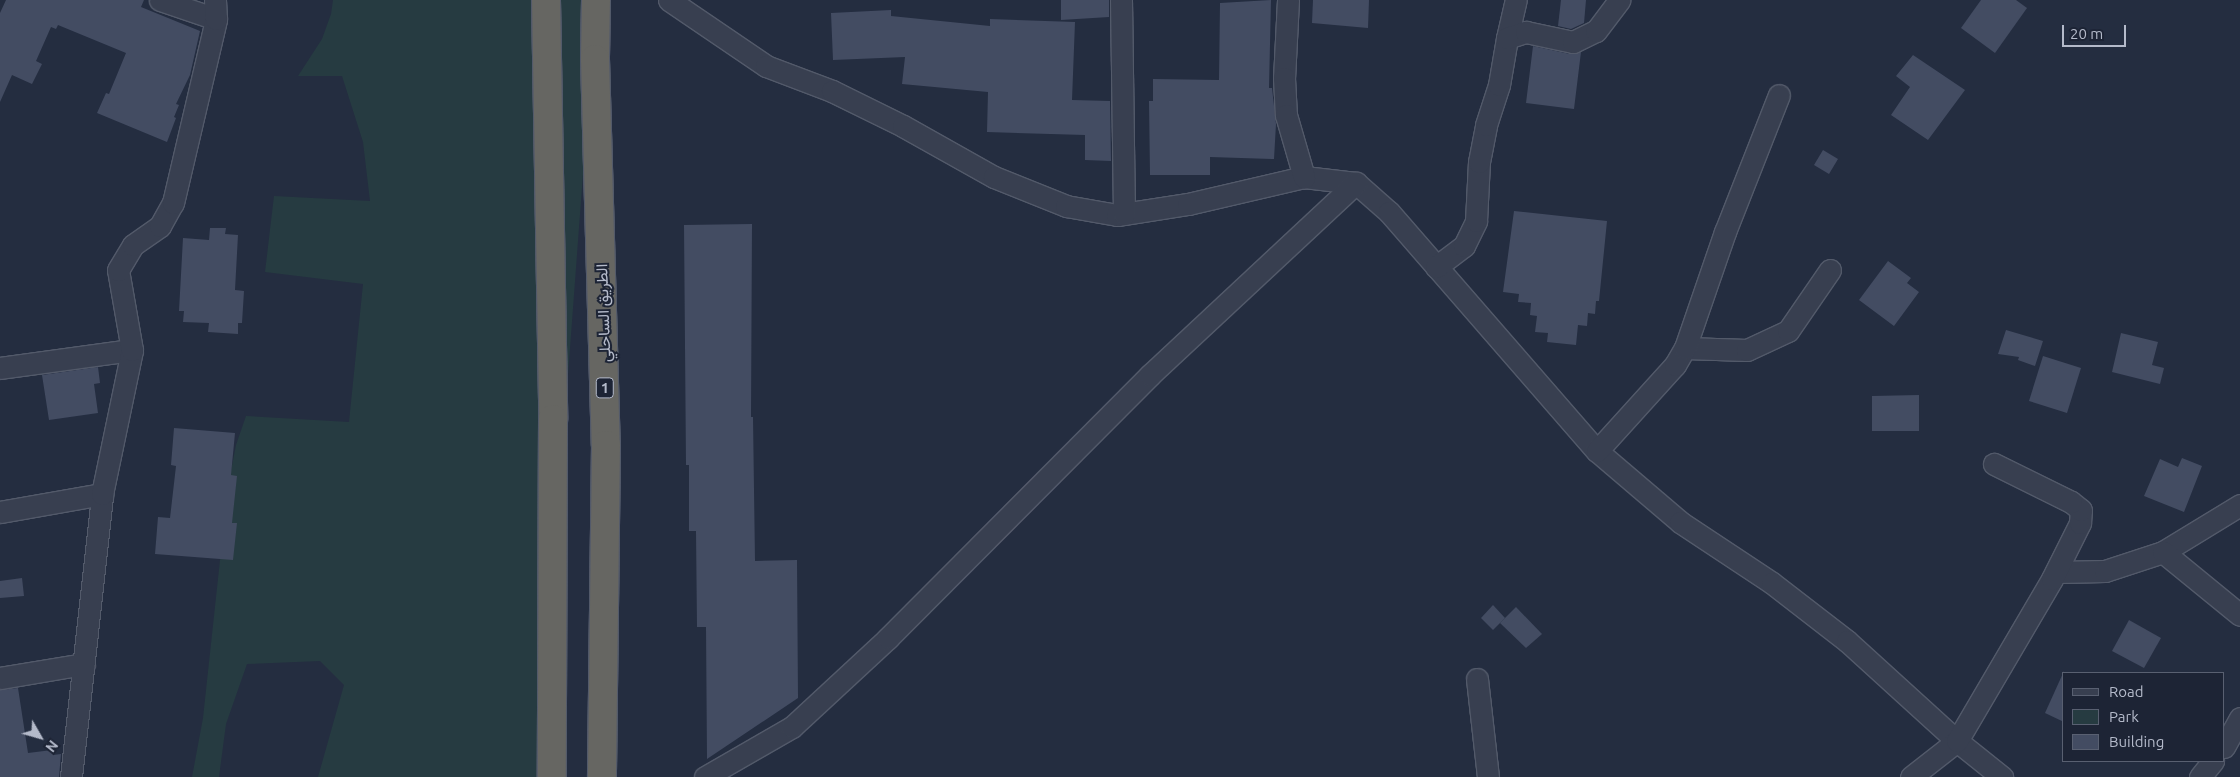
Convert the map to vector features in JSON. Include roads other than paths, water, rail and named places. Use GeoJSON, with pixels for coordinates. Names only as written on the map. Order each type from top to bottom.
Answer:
{"type":"FeatureCollection","features":[{"type":"Feature","properties":{"kind":"highway"},"geometry":{"type":"LineString","coordinates":[[546,0],[553,419],[552,777]]}},
{"type":"Feature","properties":{"kind":"highway","name":"الطريق الساحلي"},"geometry":{"type":"LineString","coordinates":[[596,0],[595,59],[606,445],[602,777]]}},
{"type":"Feature","properties":{"kind":"street"},"geometry":{"type":"LineString","coordinates":[[71,777],[102,494],[132,350],[118,270],[133,245],[160,226],[173,203],[216,9],[160,0]]}},
{"type":"Feature","properties":{"kind":"street"},"geometry":{"type":"LineString","coordinates":[[669,0],[766,66],[850,100],[903,126],[994,177],[1066,206],[1117,215],[1188,204],[1304,177],[1356,183],[1389,212],[1597,451],[1680,522],[1772,583],[1847,641],[1957,741],[2002,777]]}},
{"type":"Feature","properties":{"kind":"street"},"geometry":{"type":"LineString","coordinates":[[1121,0],[1124,214]]}},
{"type":"Feature","properties":{"kind":"street"},"geometry":{"type":"LineString","coordinates":[[1288,0],[1284,78],[1286,115],[1304,177]]}},
{"type":"Feature","properties":{"kind":"street"},"geometry":{"type":"LineString","coordinates":[[1436,266],[1464,246],[1476,221],[1479,162],[1486,125],[1499,85],[1516,0]]}},
{"type":"Feature","properties":{"kind":"street"},"geometry":{"type":"LineString","coordinates":[[1507,38],[1526,32],[1573,42],[1596,31],[1619,0]]}},
{"type":"Feature","properties":{"kind":"street"},"geometry":{"type":"LineString","coordinates":[[1597,451],[1675,366],[1685,348],[1725,232],[1779,95]]}},
{"type":"Feature","properties":{"kind":"street"},"geometry":{"type":"LineString","coordinates":[[705,777],[792,727],[888,638],[1150,375],[1356,183]]}},
{"type":"Feature","properties":{"kind":"street"},"geometry":{"type":"LineString","coordinates":[[1685,348],[1747,350],[1788,331],[1830,270]]}},
{"type":"Feature","properties":{"kind":"street"},"geometry":{"type":"LineString","coordinates":[[0,368],[132,350]]}},
{"type":"Feature","properties":{"kind":"street"},"geometry":{"type":"LineString","coordinates":[[1910,777],[1957,741],[2056,572],[2080,524],[2081,510],[2071,502],[1994,464]]}},
{"type":"Feature","properties":{"kind":"street"},"geometry":{"type":"LineString","coordinates":[[0,512],[102,494]]}},
{"type":"Feature","properties":{"kind":"street"},"geometry":{"type":"LineString","coordinates":[[2056,572],[2105,571],[2162,552],[2240,505]]}},
{"type":"Feature","properties":{"kind":"street"},"geometry":{"type":"LineString","coordinates":[[2162,552],[2240,615]]}},
{"type":"Feature","properties":{"kind":"street"},"geometry":{"type":"LineString","coordinates":[[0,678],[84,664]]}},
{"type":"Feature","properties":{"kind":"street"},"geometry":{"type":"LineString","coordinates":[[1476,678],[1488,777]]}},
{"type":"Feature","properties":{"kind":"street"},"geometry":{"type":"LineString","coordinates":[[2225,745],[2240,718]]}},
{"type":"Feature","properties":{"kind":"street"},"geometry":{"type":"LineString","coordinates":[[2200,777],[2212,762]]}}]}
